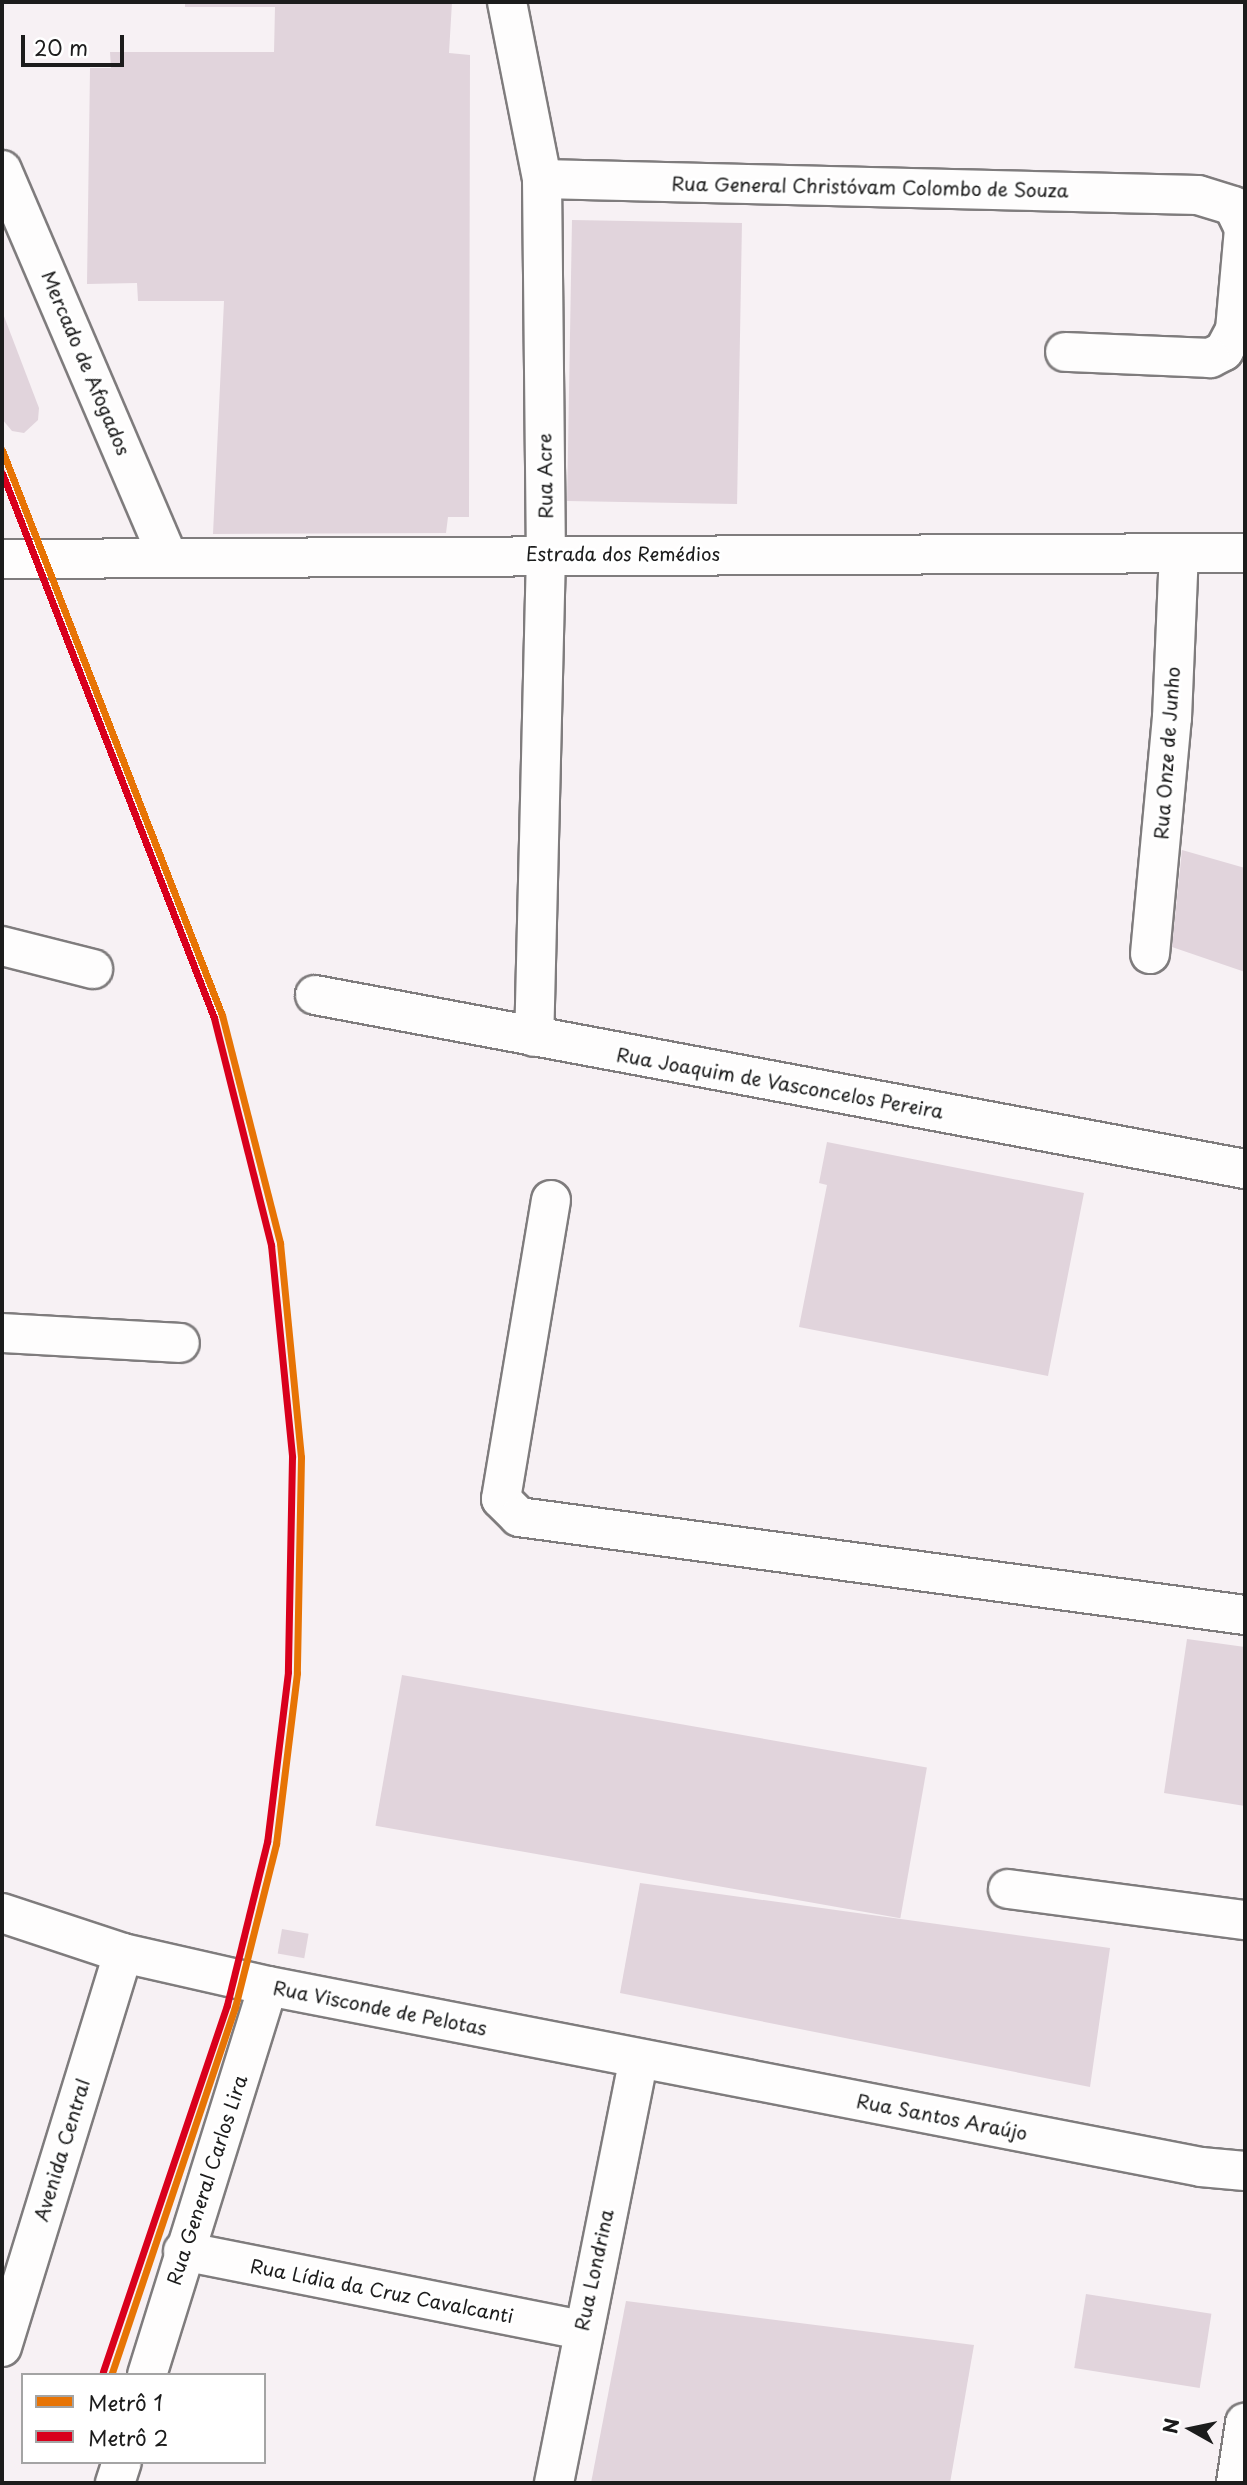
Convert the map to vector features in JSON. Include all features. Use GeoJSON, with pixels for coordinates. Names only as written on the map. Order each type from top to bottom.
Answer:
{"type":"FeatureCollection","features":[{"type":"Feature","properties":{"kind":"street","name":"Rua Acre"},"geometry":{"type":"LineString","coordinates":[[507,2],[542,179],[546,554],[534,1037]]}},
{"type":"Feature","properties":{"kind":"street","name":"Mercado de Afogados"},"geometry":{"type":"LineString","coordinates":[[2,170],[168,558]]}},
{"type":"Feature","properties":{"kind":"street","name":"Rua General Christóvam Colombo de Souza"},"geometry":{"type":"LineString","coordinates":[[542,179],[1198,195],[1233,206],[1244,229],[1235,330],[1224,351],[1210,358],[1065,352]]}},
{"type":"Feature","properties":{"kind":"street","name":"Rua Onze de Junho"},"geometry":{"type":"LineString","coordinates":[[1150,954],[1172,718],[1179,553]]}},
{"type":"Feature","properties":{"kind":"street","name":"Estrada dos Remédios"},"geometry":{"type":"LineString","coordinates":[[2,559],[546,554],[1245,553]]}},
{"type":"Feature","properties":{"kind":"street"},"geometry":{"type":"LineString","coordinates":[[2,946],[93,970]]}},
{"type":"Feature","properties":{"kind":"street","name":"Rua Joaquim de Vasconcelos Pereira"},"geometry":{"type":"LineString","coordinates":[[315,995],[1245,1168]]}},
{"type":"Feature","properties":{"kind":"street"},"geometry":{"type":"LineString","coordinates":[[551,1200],[501,1499],[519,1517],[1245,1615]]}},
{"type":"Feature","properties":{"kind":"street"},"geometry":{"type":"LineString","coordinates":[[2,1333],[180,1343]]}},
{"type":"Feature","properties":{"kind":"street"},"geometry":{"type":"LineString","coordinates":[[1008,1889],[1245,1920]]}},
{"type":"Feature","properties":{"kind":"street","name":"Rua Visconde de Pelotas"},"geometry":{"type":"LineString","coordinates":[[2,1913],[123,1953],[268,1986],[639,2059]]}},
{"type":"Feature","properties":{"kind":"street","name":"Avenida Central"},"geometry":{"type":"LineString","coordinates":[[2,2347],[123,1953]]}},
{"type":"Feature","properties":{"kind":"street","name":"Rua General Carlos Lira"},"geometry":{"type":"LineString","coordinates":[[148,2373],[183,2251],[268,1986]]}},
{"type":"Feature","properties":{"kind":"street","name":"Rua Santos Araújo"},"geometry":{"type":"LineString","coordinates":[[639,2059],[1201,2168],[1245,2171]]}},
{"type":"Feature","properties":{"kind":"street","name":"Rua Londrina"},"geometry":{"type":"LineString","coordinates":[[554,2483],[581,2330],[639,2059]]}},
{"type":"Feature","properties":{"kind":"street","name":"Rua Lídia da Cruz Cavalcanti"},"geometry":{"type":"LineString","coordinates":[[183,2251],[581,2330]]}},
{"type":"Feature","properties":{"kind":"street"},"geometry":{"type":"LineString","coordinates":[[1236,2483],[1245,2423]]}},
{"type":"Feature","properties":{"kind":"street"},"geometry":{"type":"LineString","coordinates":[[115,2483],[120,2464]]}},
{"type":"Feature","properties":{"kind":"building"},"geometry":{"type":"Polygon","coordinates":[[[185,2],[452,2],[449,53],[470,55],[469,517],[448,517],[446,533],[213,534],[224,301],[138,301],[137,283],[87,284],[90,68],[111,68],[110,52],[274,52],[275,7],[185,7],[185,2]]]}},
{"type":"Feature","properties":{"kind":"building"},"geometry":{"type":"Polygon","coordinates":[[[572,220],[742,223],[737,504],[567,501],[572,220]]]}},
{"type":"Feature","properties":{"kind":"building"},"geometry":{"type":"Polygon","coordinates":[[[2,311],[39,408],[38,420],[24,433],[12,431],[2,419],[2,311]]]}},
{"type":"Feature","properties":{"kind":"building"},"geometry":{"type":"Polygon","coordinates":[[[1182,850],[1245,868],[1245,972],[1172,947],[1182,850]]]}},
{"type":"Feature","properties":{"kind":"building"},"geometry":{"type":"Polygon","coordinates":[[[827,1142],[1084,1193],[1048,1376],[799,1327],[827,1185],[819,1183],[827,1142]]]}},
{"type":"Feature","properties":{"kind":"building"},"geometry":{"type":"Polygon","coordinates":[[[1187,1639],[1245,1647],[1245,1806],[1164,1793],[1187,1639]]]}},
{"type":"Feature","properties":{"kind":"building"},"geometry":{"type":"Polygon","coordinates":[[[402,1675],[927,1768],[900,1918],[375,1826],[402,1675]]]}},
{"type":"Feature","properties":{"kind":"building"},"geometry":{"type":"Polygon","coordinates":[[[640,1883],[1110,1948],[1090,2087],[620,1993],[640,1883]]]}},
{"type":"Feature","properties":{"kind":"building"},"geometry":{"type":"Polygon","coordinates":[[[282,1929],[309,1934],[304,1958],[278,1954],[282,1929]]]}},
{"type":"Feature","properties":{"kind":"building"},"geometry":{"type":"Polygon","coordinates":[[[1086,2294],[1211,2314],[1200,2388],[1074,2368],[1086,2294]]]}},
{"type":"Feature","properties":{"kind":"building"},"geometry":{"type":"Polygon","coordinates":[[[626,2301],[974,2345],[950,2483],[591,2483],[626,2301]]]}},
{"type":"Feature","properties":{"kind":"metro line","name":"1"},"geometry":{"type":"LineString","coordinates":[[2,450],[222,1015],[280,1243],[301,1457],[297,1673],[276,1844],[235,2007],[112,2373]]}},
{"type":"Feature","properties":{"kind":"metro line","name":"2"},"geometry":{"type":"LineString","coordinates":[[2,473],[214,1018],[271,1245],[292,1457],[288,1672],[267,1842],[227,2005],[103,2372]]}}]}
